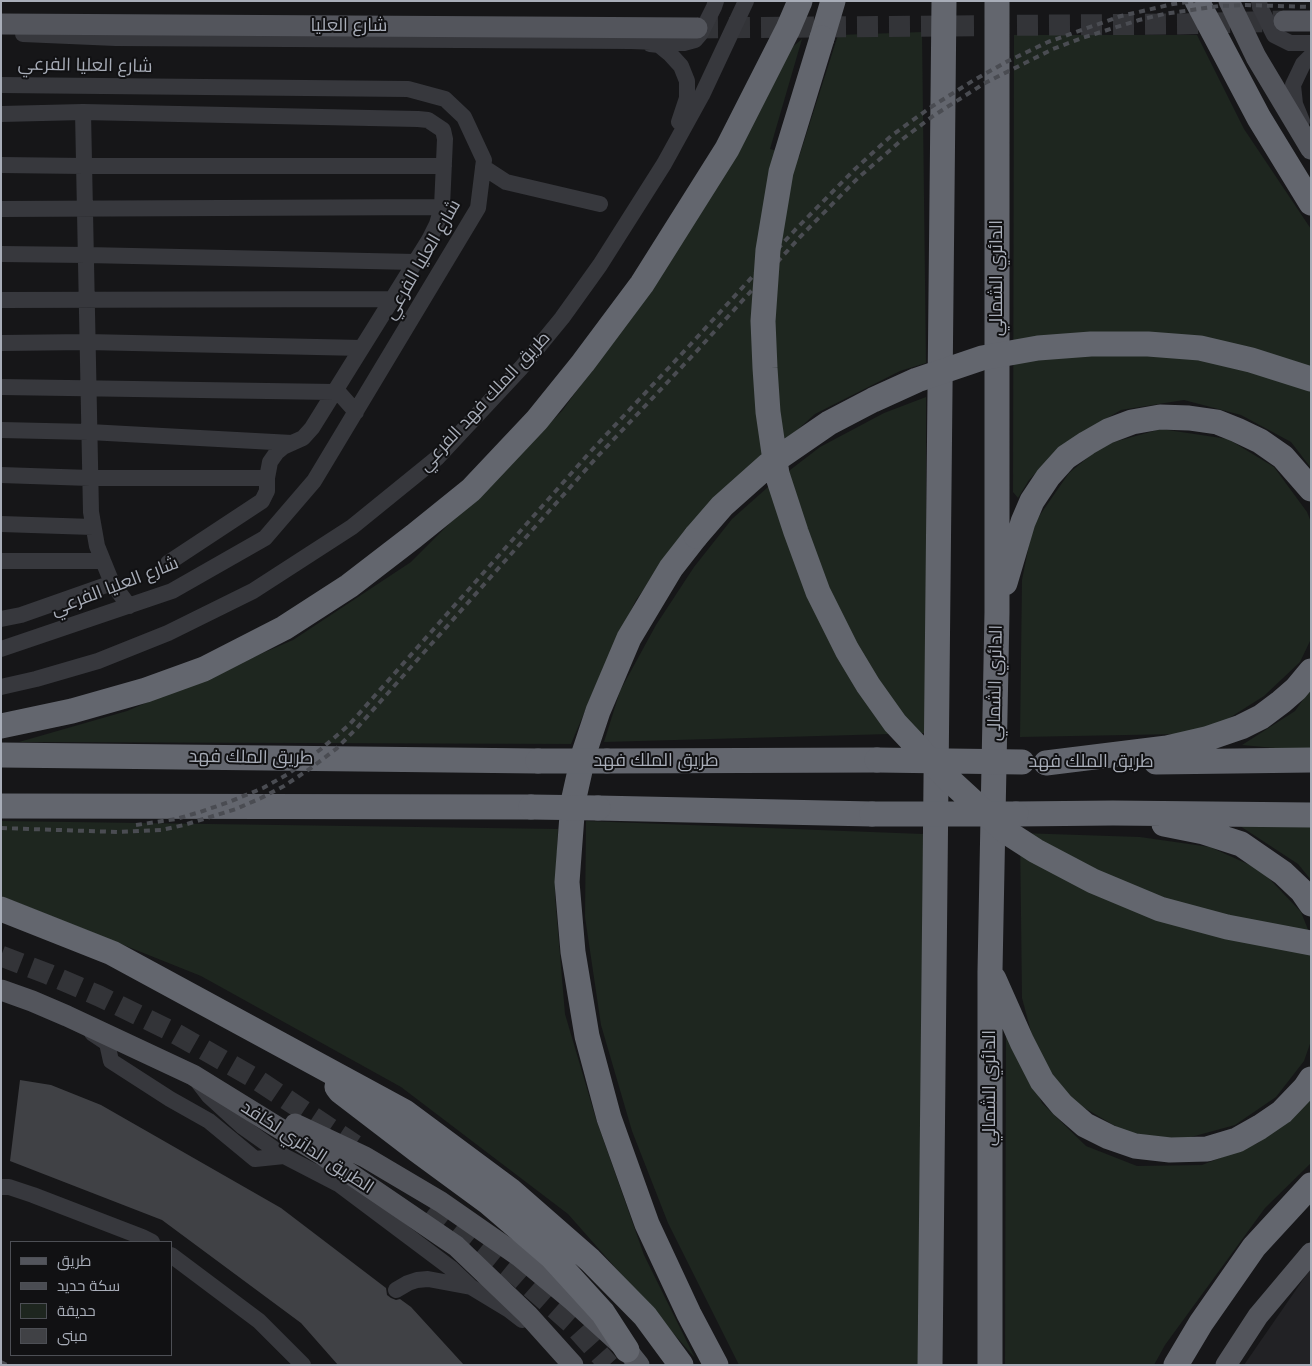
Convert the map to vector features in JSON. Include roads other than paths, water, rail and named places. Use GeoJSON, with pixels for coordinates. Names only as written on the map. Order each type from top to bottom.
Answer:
{"type":"FeatureCollection","features":[{"type":"Feature","properties":{"kind":"highway"},"geometry":{"type":"LineString","coordinates":[[1,726],[72,711],[146,690],[204,669],[284,628],[349,586],[471,490],[537,420],[642,284],[727,149],[788,29],[800,1]]}},
{"type":"Feature","properties":{"kind":"highway"},"geometry":{"type":"LineString","coordinates":[[832,1],[781,172],[768,250],[763,322],[764,368],[777,474],[818,592],[847,650],[868,685],[895,723],[944,775],[1006,832],[1036,851],[1093,881],[1160,909],[1227,927],[1311,943]]}},
{"type":"Feature","properties":{"kind":"highway"},"geometry":{"type":"LineString","coordinates":[[930,1365],[944,1]]}},
{"type":"Feature","properties":{"kind":"highway","name":"الدائري الشمالي"},"geometry":{"type":"LineString","coordinates":[[990,1365],[990,971],[997,612],[996,1]]}},
{"type":"Feature","properties":{"kind":"highway"},"geometry":{"type":"LineString","coordinates":[[1197,1],[1259,118],[1311,203]]}},
{"type":"Feature","properties":{"kind":"highway"},"geometry":{"type":"LineString","coordinates":[[716,1365],[689,1314],[647,1224],[609,1118],[587,1036],[572,952],[567,882],[573,802],[584,752],[598,711],[628,638],[671,568],[722,506],[768,465],[829,423],[917,380],[982,358],[1038,348],[1091,344],[1148,344],[1200,348],[1251,360],[1311,379]]}},
{"type":"Feature","properties":{"kind":"highway"},"geometry":{"type":"LineString","coordinates":[[997,612],[1023,522],[1032,501],[1048,477],[1066,457],[1108,431],[1132,422],[1160,417],[1217,422],[1260,441],[1283,457],[1311,489]]}},
{"type":"Feature","properties":{"kind":"highway"},"geometry":{"type":"LineString","coordinates":[[1034,762],[1167,748],[1241,728],[1261,717],[1281,702],[1296,689],[1311,671]]}},
{"type":"Feature","properties":{"kind":"highway","name":"طريق الملك فهد"},"geometry":{"type":"LineString","coordinates":[[1,755],[538,761],[877,760],[1034,762],[1311,760]]}},
{"type":"Feature","properties":{"kind":"highway"},"geometry":{"type":"LineString","coordinates":[[1,806],[531,807],[872,814],[1113,813],[1311,815]]}},
{"type":"Feature","properties":{"kind":"highway"},"geometry":{"type":"LineString","coordinates":[[1113,813],[1204,832],[1242,844],[1283,873],[1302,891],[1311,904]]}},
{"type":"Feature","properties":{"kind":"highway"},"geometry":{"type":"LineString","coordinates":[[1,910],[112,953],[405,1112],[510,1190],[590,1260],[645,1316],[682,1365]]}},
{"type":"Feature","properties":{"kind":"highway"},"geometry":{"type":"LineString","coordinates":[[990,971],[1042,1081],[1062,1105],[1085,1124],[1108,1137],[1135,1146],[1170,1150],[1206,1149],[1237,1140],[1260,1127],[1282,1112],[1311,1079]]}},
{"type":"Feature","properties":{"kind":"highway"},"geometry":{"type":"LineString","coordinates":[[320,1066],[340,1091],[489,1203],[552,1257],[603,1313],[633,1358]]}},
{"type":"Feature","properties":{"kind":"highway"},"geometry":{"type":"LineString","coordinates":[[1176,1365],[1200,1323],[1254,1247],[1311,1185]]}},
{"type":"Feature","properties":{"kind":"main road"},"geometry":{"type":"LineString","coordinates":[[1229,1],[1256,58],[1311,149]]}},
{"type":"Feature","properties":{"kind":"main road"},"geometry":{"type":"LineString","coordinates":[[1284,21],[1311,21]]}},
{"type":"Feature","properties":{"kind":"main road","name":"شارع العليا"},"geometry":{"type":"LineString","coordinates":[[1,24],[697,28]]}},
{"type":"Feature","properties":{"kind":"main road","name":"الطريق الدائري لكافد"},"geometry":{"type":"LineString","coordinates":[[1,990],[68,1016],[193,1075],[321,1154],[456,1246],[528,1315],[572,1365]]}},
{"type":"Feature","properties":{"kind":"main road"},"geometry":{"type":"LineString","coordinates":[[193,1075],[365,1157],[441,1202],[520,1257],[573,1301],[633,1358]]}},
{"type":"Feature","properties":{"kind":"main road"},"geometry":{"type":"LineString","coordinates":[[1226,1365],[1258,1316],[1311,1253]]}},
{"type":"Feature","properties":{"kind":"street"},"geometry":{"type":"LineString","coordinates":[[1,33],[116,38],[684,42],[694,40],[701,33],[716,1]]}},
{"type":"Feature","properties":{"kind":"street","name":"طريق الملك فهد الفرعي"},"geometry":{"type":"LineString","coordinates":[[1,687],[98,661],[168,632],[253,591],[352,527],[437,458],[521,368],[562,318],[600,265],[664,164],[702,95],[746,1]]}},
{"type":"Feature","properties":{"kind":"street"},"geometry":{"type":"LineString","coordinates":[[1259,1],[1260,7],[1274,35],[1290,43],[1311,43]]}},
{"type":"Feature","properties":{"kind":"street"},"geometry":{"type":"LineString","coordinates":[[631,41],[659,45],[682,66],[687,80],[687,98],[664,164]]}},
{"type":"Feature","properties":{"kind":"street"},"geometry":{"type":"LineString","coordinates":[[1311,56],[1303,64],[1294,85],[1295,104],[1311,141]]}},
{"type":"Feature","properties":{"kind":"street","name":"شارع العليا الفرعي"},"geometry":{"type":"LineString","coordinates":[[1,85],[408,89],[445,100],[464,117],[484,160],[478,208],[314,481],[265,538],[172,591],[1,649]]}},
{"type":"Feature","properties":{"kind":"street"},"geometry":{"type":"LineString","coordinates":[[1,114],[83,112],[428,120],[443,130],[445,139],[442,207],[433,232],[312,428],[303,438],[284,446],[276,452],[270,462],[267,491],[262,501],[168,563]]}},
{"type":"Feature","properties":{"kind":"street"},"geometry":{"type":"LineString","coordinates":[[83,112],[91,512],[97,546],[112,583],[130,606]]}},
{"type":"Feature","properties":{"kind":"street"},"geometry":{"type":"LineString","coordinates":[[1,165],[444,166]]}},
{"type":"Feature","properties":{"kind":"street"},"geometry":{"type":"LineString","coordinates":[[483,167],[506,182],[600,204]]}},
{"type":"Feature","properties":{"kind":"street"},"geometry":{"type":"LineString","coordinates":[[1,209],[442,207]]}},
{"type":"Feature","properties":{"kind":"street"},"geometry":{"type":"LineString","coordinates":[[1,254],[415,262]]}},
{"type":"Feature","properties":{"kind":"street"},"geometry":{"type":"LineString","coordinates":[[1,300],[392,299]]}},
{"type":"Feature","properties":{"kind":"street"},"geometry":{"type":"LineString","coordinates":[[1,343],[87,342],[362,348]]}},
{"type":"Feature","properties":{"kind":"street"},"geometry":{"type":"LineString","coordinates":[[1,387],[334,392],[340,394],[356,412]]}},
{"type":"Feature","properties":{"kind":"street"},"geometry":{"type":"LineString","coordinates":[[1,430],[89,432],[292,443]]}},
{"type":"Feature","properties":{"kind":"street"},"geometry":{"type":"LineString","coordinates":[[1,475],[90,478],[267,478]]}},
{"type":"Feature","properties":{"kind":"street"},"geometry":{"type":"LineString","coordinates":[[1,524],[93,527]]}},
{"type":"Feature","properties":{"kind":"street"},"geometry":{"type":"LineString","coordinates":[[1,561],[103,561]]}},
{"type":"Feature","properties":{"kind":"street"},"geometry":{"type":"LineString","coordinates":[[1,619],[21,615],[112,583]]}},
{"type":"Feature","properties":{"kind":"street"},"geometry":{"type":"LineString","coordinates":[[68,1016],[107,1043],[111,1061],[209,1122],[255,1159],[284,1156]]}},
{"type":"Feature","properties":{"kind":"street"},"geometry":{"type":"LineString","coordinates":[[193,1075],[209,1096],[244,1127],[284,1156],[340,1185],[452,1269],[471,1287],[509,1310],[572,1365]]}},
{"type":"Feature","properties":{"kind":"street"},"geometry":{"type":"LineString","coordinates":[[1,1187],[9,1187],[33,1195],[150,1241]]}},
{"type":"Feature","properties":{"kind":"street"},"geometry":{"type":"LineString","coordinates":[[172,1256],[259,1321],[303,1365]]}},
{"type":"Feature","properties":{"kind":"street"},"geometry":{"type":"LineString","coordinates":[[396,1290],[408,1282],[428,1279],[471,1287]]}},
{"type":"Feature","properties":{"kind":"tunnel"},"geometry":{"type":"LineString","coordinates":[[697,28],[1180,24],[1284,21]]}},
{"type":"Feature","properties":{"kind":"tunnel"},"geometry":{"type":"LineString","coordinates":[[1,956],[99,996],[171,1031],[256,1079],[355,1145]]}},
{"type":"Feature","properties":{"kind":"tunnel"},"geometry":{"type":"LineString","coordinates":[[432,1206],[518,1276],[572,1324],[609,1365]]}},
{"type":"Feature","properties":{"kind":"railway"},"geometry":{"type":"LineString","coordinates":[[136,825],[176,819],[229,802],[263,788],[288,774],[349,725],[591,451],[795,230],[854,170],[891,136],[931,107],[974,80],[1048,42],[1121,16],[1195,1]]}},
{"type":"Feature","properties":{"kind":"railway"},"geometry":{"type":"LineString","coordinates":[[1,828],[118,832],[161,830],[236,809],[284,786],[336,749],[357,728],[597,457],[800,237],[858,178],[904,138],[933,116],[985,83],[1053,49],[1139,20],[1164,14],[1219,6],[1311,7]]}},
{"type":"Feature","properties":{"kind":"railway"},"geometry":{"type":"LineString","coordinates":[[1,1362],[7,1365]]}}]}
